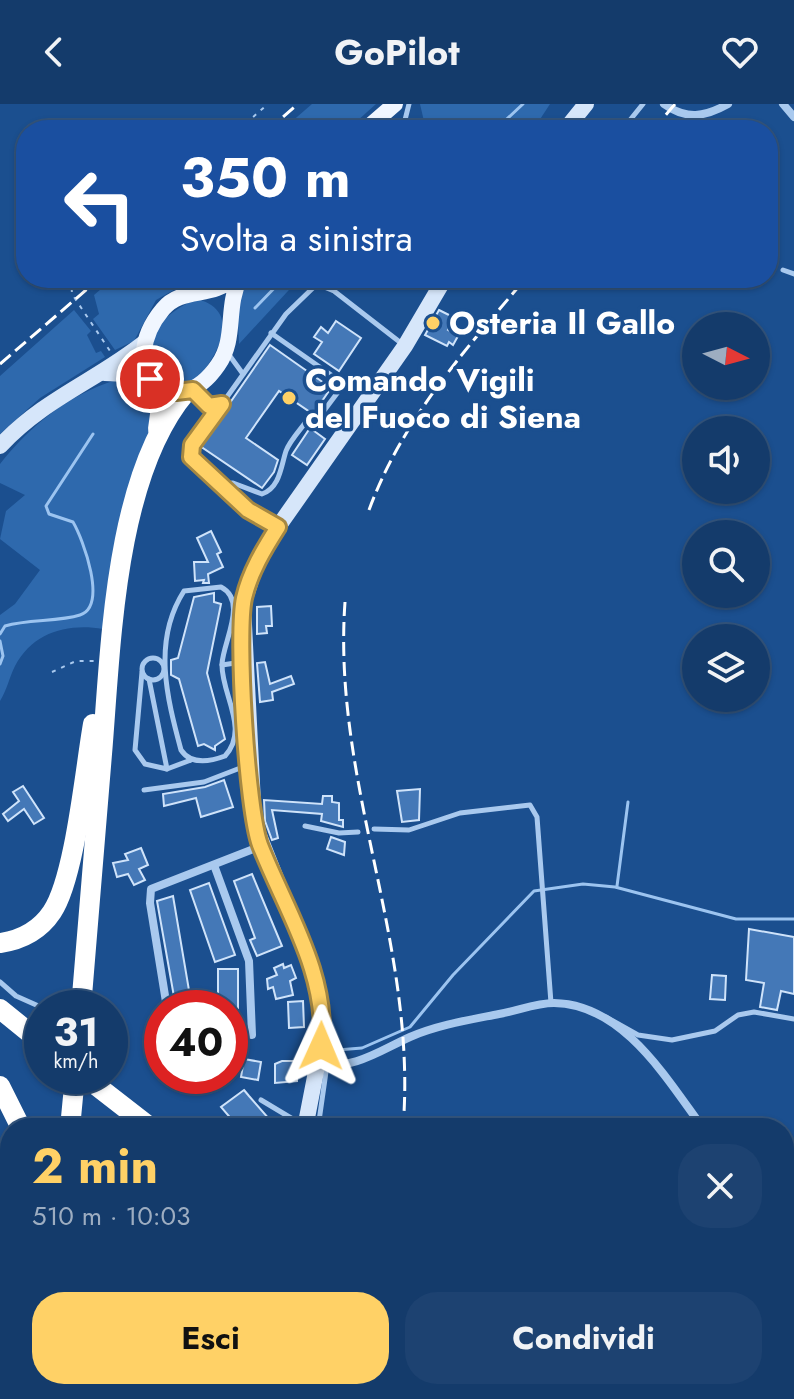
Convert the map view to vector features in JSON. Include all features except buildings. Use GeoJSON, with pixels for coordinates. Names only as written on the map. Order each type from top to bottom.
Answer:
{"type":"FeatureCollection","features":[{"type":"Feature","properties":{"kind":"highway"},"geometry":{"type":"LineString","coordinates":[[84,990],[112,636],[127,537],[157,437],[161,407],[151,379]]}},
{"type":"Feature","properties":{"kind":"highway"},"geometry":{"type":"LineString","coordinates":[[157,437],[190,391]]}},
{"type":"Feature","properties":{"kind":"highway"},"geometry":{"type":"LineString","coordinates":[[0,943],[20,938],[37,928],[52,912],[62,888],[104,663],[112,636]]}},
{"type":"Feature","properties":{"kind":"highway"},"geometry":{"type":"LineString","coordinates":[[0,1009],[24,1028]]}},
{"type":"Feature","properties":{"kind":"highway"},"geometry":{"type":"LineString","coordinates":[[4,1093],[16,1118]]}},
{"type":"Feature","properties":{"kind":"highway"},"geometry":{"type":"LineString","coordinates":[[71,1118],[73,1094]]}},
{"type":"Feature","properties":{"kind":"highway"},"geometry":{"type":"LineString","coordinates":[[79,1118],[81,1094]]}},
{"type":"Feature","properties":{"kind":"highway"},"geometry":{"type":"LineString","coordinates":[[107,1094],[138,1118]]}},
{"type":"Feature","properties":{"kind":"main road"},"geometry":{"type":"LineString","coordinates":[[377,120],[395,104]]}},
{"type":"Feature","properties":{"kind":"main road"},"geometry":{"type":"LineString","coordinates":[[204,294],[222,304],[228,314],[231,329],[226,351],[213,373],[190,391],[169,390],[151,379],[142,358],[145,342],[169,303],[187,294],[204,294],[222,288]]}},
{"type":"Feature","properties":{"kind":"main road"},"geometry":{"type":"LineString","coordinates":[[228,314],[237,288]]}},
{"type":"Feature","properties":{"kind":"street"},"geometry":{"type":"LineString","coordinates":[[573,120],[586,104]]}},
{"type":"Feature","properties":{"kind":"street"},"geometry":{"type":"LineString","coordinates":[[664,104],[678,114],[691,116],[704,115],[728,104]]}},
{"type":"Feature","properties":{"kind":"street"},"geometry":{"type":"LineString","coordinates":[[783,104],[794,117]]}},
{"type":"Feature","properties":{"kind":"street"},"geometry":{"type":"LineString","coordinates":[[311,1118],[322,1065],[322,1018],[317,985],[261,846],[252,814],[243,662],[244,597],[255,568],[278,527],[405,346],[439,288]]}},
{"type":"Feature","properties":{"kind":"street"},"geometry":{"type":"LineString","coordinates":[[0,446],[39,409],[145,342]]}},
{"type":"Feature","properties":{"kind":"street"},"geometry":{"type":"LineString","coordinates":[[92,376],[116,371],[151,379]]}},
{"type":"Feature","properties":{"kind":"street"},"geometry":{"type":"LineString","coordinates":[[164,990],[150,891],[158,883],[261,846]]}},
{"type":"Feature","properties":{"kind":"street"},"geometry":{"type":"LineString","coordinates":[[214,865],[249,961],[252,1035]]}},
{"type":"Feature","properties":{"kind":"street"},"geometry":{"type":"LineString","coordinates":[[322,1065],[355,1064],[410,1037],[451,1024],[551,1003],[585,1006],[605,1017],[667,1077],[696,1118]]}},
{"type":"Feature","properties":{"kind":"lane"},"geometry":{"type":"LineString","coordinates":[[630,120],[643,104]]}},
{"type":"Feature","properties":{"kind":"lane"},"geometry":{"type":"LineString","coordinates":[[688,120],[691,116]]}},
{"type":"Feature","properties":{"kind":"lane"},"geometry":{"type":"LineString","coordinates":[[783,270],[794,274]]}},
{"type":"Feature","properties":{"kind":"lane"},"geometry":{"type":"LineString","coordinates":[[278,527],[248,510],[193,460],[190,452],[271,333],[309,288]]}},
{"type":"Feature","properties":{"kind":"lane"},"geometry":{"type":"LineString","coordinates":[[326,288],[405,346]]}},
{"type":"Feature","properties":{"kind":"lane"},"geometry":{"type":"LineString","coordinates":[[220,484],[233,483],[266,493],[285,466],[286,452],[308,419],[317,420],[344,384],[271,333]]}},
{"type":"Feature","properties":{"kind":"lane"},"geometry":{"type":"LineString","coordinates":[[226,351],[243,374]]}},
{"type":"Feature","properties":{"kind":"lane"},"geometry":{"type":"LineString","coordinates":[[190,391],[209,406],[222,404]]}},
{"type":"Feature","properties":{"kind":"lane"},"geometry":{"type":"LineString","coordinates":[[164,669],[158,660],[145,662],[135,750],[145,764],[167,769],[191,760],[225,756],[233,742],[234,720],[222,665],[232,623],[230,595],[221,587],[188,589],[181,596],[166,648],[164,669],[181,750],[191,760]]}},
{"type":"Feature","properties":{"kind":"lane"},"geometry":{"type":"LineString","coordinates":[[222,665],[243,662]]}},
{"type":"Feature","properties":{"kind":"lane"},"geometry":{"type":"LineString","coordinates":[[149,679],[159,678],[164,669]]}},
{"type":"Feature","properties":{"kind":"lane"},"geometry":{"type":"LineString","coordinates":[[142,672],[149,679],[167,769]]}},
{"type":"Feature","properties":{"kind":"lane"},"geometry":{"type":"LineString","coordinates":[[144,790],[204,782],[249,765]]}},
{"type":"Feature","properties":{"kind":"lane"},"geometry":{"type":"LineString","coordinates":[[374,829],[409,830],[460,813],[530,805],[537,817],[551,1003]]}},
{"type":"Feature","properties":{"kind":"lane"},"geometry":{"type":"LineString","coordinates":[[305,826],[339,833],[358,832]]}},
{"type":"Feature","properties":{"kind":"lane"},"geometry":{"type":"LineString","coordinates":[[0,982],[24,1001]]}},
{"type":"Feature","properties":{"kind":"lane"},"geometry":{"type":"LineString","coordinates":[[605,1017],[614,1018],[638,1035],[672,1040],[715,1031],[738,1015],[754,1012],[794,1019]]}},
{"type":"Feature","properties":{"kind":"lane"},"geometry":{"type":"LineString","coordinates":[[261,1100],[292,1118]]}},
{"type":"Feature","properties":{"kind":"path"},"geometry":{"type":"LineString","coordinates":[[250,120],[268,104]]}},
{"type":"Feature","properties":{"kind":"path"},"geometry":{"type":"LineString","coordinates":[[72,288],[72,294],[117,362]]}},
{"type":"Feature","properties":{"kind":"path"},"geometry":{"type":"LineString","coordinates":[[52,672],[76,661],[104,663]]}},
{"type":"Feature","properties":{"kind":"shaded area"},"geometry":{"type":"Polygon","coordinates":[[[312,104],[376,104],[358,120],[294,120],[312,104]]]}},
{"type":"Feature","properties":{"kind":"shaded area"},"geometry":{"type":"Polygon","coordinates":[[[420,104],[550,104],[540,120],[424,120],[420,104]]]}},
{"type":"Feature","properties":{"kind":"shaded area"},"geometry":{"type":"Polygon","coordinates":[[[102,288],[177,288],[156,300],[134,341],[115,350],[93,319],[99,314],[94,295],[102,288]]]}},
{"type":"Feature","properties":{"kind":"shaded area"},"geometry":{"type":"Polygon","coordinates":[[[243,288],[291,288],[239,344],[237,299],[243,288]]]}},
{"type":"Feature","properties":{"kind":"shaded area"},"geometry":{"type":"Polygon","coordinates":[[[198,299],[220,314],[222,336],[218,348],[196,381],[173,385],[157,377],[149,355],[150,343],[166,318],[198,299]]]}},
{"type":"Feature","properties":{"kind":"shaded area"},"geometry":{"type":"Polygon","coordinates":[[[74,310],[91,331],[87,335],[96,353],[101,351],[105,357],[40,398],[0,434],[0,376],[74,310]]]}},
{"type":"Feature","properties":{"kind":"shaded area"},"geometry":{"type":"Polygon","coordinates":[[[116,380],[142,387],[154,413],[103,629],[65,629],[31,645],[15,666],[0,701],[0,615],[15,604],[40,570],[0,539],[6,511],[25,495],[0,483],[0,464],[24,437],[52,413],[82,394],[116,380]]]}},
{"type":"Feature","properties":{"kind":"waterway"},"geometry":{"type":"LineString","coordinates":[[506,120],[523,104]]}},
{"type":"Feature","properties":{"kind":"waterway"},"geometry":{"type":"LineString","coordinates":[[255,308],[274,288]]}},
{"type":"Feature","properties":{"kind":"waterway"},"geometry":{"type":"LineString","coordinates":[[0,634],[5,626],[71,617],[88,609],[93,586],[82,542],[73,522],[49,514],[46,506],[93,434]]}},
{"type":"Feature","properties":{"kind":"waterway"},"geometry":{"type":"LineString","coordinates":[[0,641],[3,656],[0,664]]}},
{"type":"Feature","properties":{"kind":"waterway"},"geometry":{"type":"LineString","coordinates":[[617,886],[628,802]]}},
{"type":"Feature","properties":{"kind":"waterway"},"geometry":{"type":"LineString","coordinates":[[325,1051],[362,1048],[410,1027],[453,975],[534,891],[583,884],[615,887],[736,919],[794,919]]}},
{"type":"Feature","properties":{"kind":"railway"},"geometry":{"type":"LineString","coordinates":[[280,120],[298,104]]}},
{"type":"Feature","properties":{"kind":"railway"},"geometry":{"type":"LineString","coordinates":[[661,120],[675,104]]}},
{"type":"Feature","properties":{"kind":"railway"},"geometry":{"type":"LineString","coordinates":[[0,364],[88,288]]}},
{"type":"Feature","properties":{"kind":"railway"},"geometry":{"type":"LineString","coordinates":[[369,510],[383,477],[417,416],[458,359],[518,288]]}},
{"type":"Feature","properties":{"kind":"railway"},"geometry":{"type":"LineString","coordinates":[[345,602],[344,669],[351,735],[398,994],[404,1060],[403,1118]]}},
{"type":"Feature","properties":{"kind":"place","name":"Osteria Il Gallo"},"geometry":{"type":"Point","coordinates":[433,323]}},
{"type":"Feature","properties":{"kind":"place","name":"Comando Vigili del Fuoco di Siena"},"geometry":{"type":"Point","coordinates":[289,398]}},
{"type":"Feature","properties":{"kind":"route"},"geometry":{"type":"LineString","coordinates":[[150,379],[176,392],[193,390],[209,406],[222,404],[192,445],[191,457],[248,510],[278,527],[255,568],[243,605],[251,801],[257,837],[317,985],[322,1018],[321,1046]]}}]}
